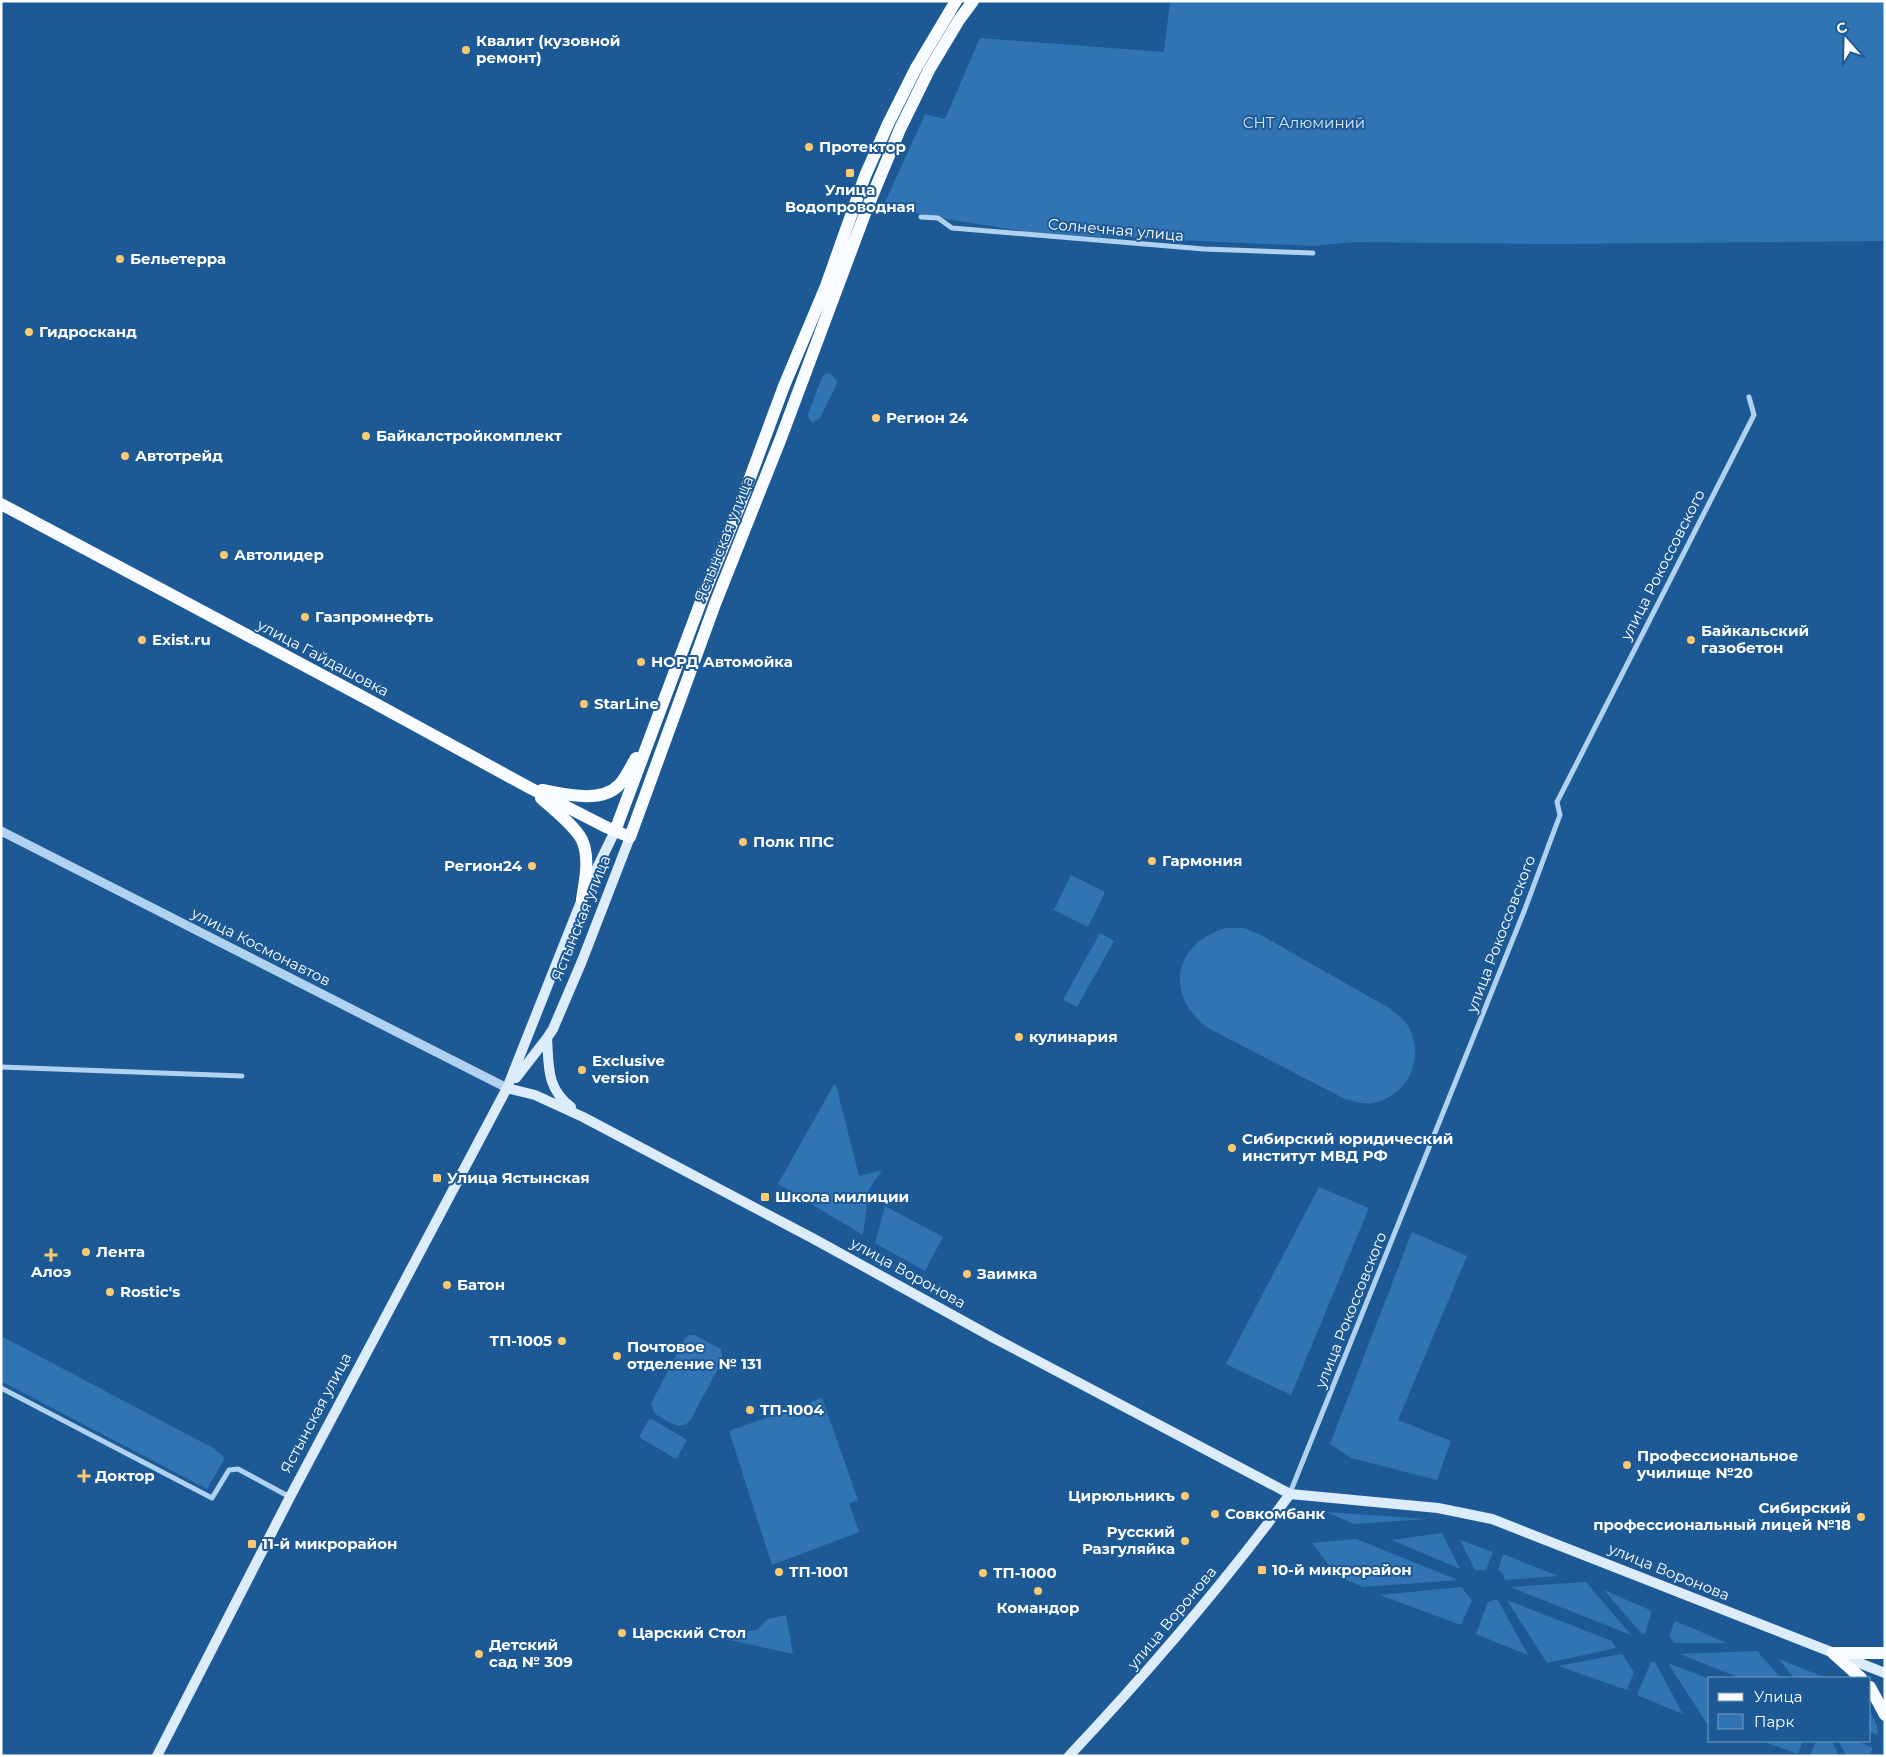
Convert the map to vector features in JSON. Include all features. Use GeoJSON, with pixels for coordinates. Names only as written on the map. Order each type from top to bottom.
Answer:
{"type":"FeatureCollection","features":[{"type":"Feature","properties":{"kind":"main road","name":"Ястынская улица"},"geometry":{"type":"LineString","coordinates":[[157,1756],[290,1497],[508,1088],[582,899],[615,831],[784,386],[826,286],[866,176],[888,124],[916,68],[956,1]]}},
{"type":"Feature","properties":{"kind":"main road","name":"Ястынская улица"},"geometry":{"type":"LineString","coordinates":[[508,1088],[547,1038],[582,961],[630,837],[715,604],[781,438],[866,210],[900,129],[929,70],[959,20],[973,1]]}},
{"type":"Feature","properties":{"kind":"main road","name":"улица Гайдашовка"},"geometry":{"type":"LineString","coordinates":[[1,504],[360,695],[530,788],[630,837]]}},
{"type":"Feature","properties":{"kind":"main road"},"geometry":{"type":"LineString","coordinates":[[530,788],[591,796],[603,795],[619,786],[654,726]]}},
{"type":"Feature","properties":{"kind":"main road"},"geometry":{"type":"LineString","coordinates":[[530,788],[582,840],[586,868],[582,899]]}},
{"type":"Feature","properties":{"kind":"main road"},"geometry":{"type":"LineString","coordinates":[[547,1038],[549,1077],[553,1086],[564,1102],[583,1117]]}},
{"type":"Feature","properties":{"kind":"main road","name":"улица Воронова"},"geometry":{"type":"LineString","coordinates":[[508,1088],[535,1095],[583,1117],[814,1239],[994,1338],[1290,1494],[1438,1508],[1492,1519],[1885,1673]]}},
{"type":"Feature","properties":{"kind":"main road","name":"улица Воронова"},"geometry":{"type":"LineString","coordinates":[[1069,1756],[1133,1687],[1205,1604],[1290,1494]]}},
{"type":"Feature","properties":{"kind":"main road"},"geometry":{"type":"LineString","coordinates":[[1833,1653],[1885,1653]]}},
{"type":"Feature","properties":{"kind":"main road"},"geometry":{"type":"LineString","coordinates":[[1833,1653],[1860,1677]]}},
{"type":"Feature","properties":{"kind":"main road"},"geometry":{"type":"LineString","coordinates":[[1871,1689],[1885,1716]]}},
{"type":"Feature","properties":{"kind":"street","name":"Солнечная улица"},"geometry":{"type":"LineString","coordinates":[[921,217],[938,218],[952,228],[1059,238],[1204,249],[1312,253]]}},
{"type":"Feature","properties":{"kind":"street","name":"улица Рокоссовского"},"geometry":{"type":"LineString","coordinates":[[1290,1494],[1525,910],[1560,815],[1557,802],[1754,414],[1749,397]]}},
{"type":"Feature","properties":{"kind":"street","name":"улица Космонавтов"},"geometry":{"type":"LineString","coordinates":[[1,831],[508,1088]]}},
{"type":"Feature","properties":{"kind":"street"},"geometry":{"type":"LineString","coordinates":[[1,1067],[242,1076]]}},
{"type":"Feature","properties":{"kind":"street"},"geometry":{"type":"LineString","coordinates":[[1,1388],[212,1498],[229,1470],[238,1470],[290,1497]]}},
{"type":"Feature","properties":{"kind":"green space","name":"СНТ Алюминий"},"geometry":{"type":"Polygon","coordinates":[[[1170,1],[1885,1],[1885,241],[1548,244],[1354,242],[1314,246],[1042,234],[883,207],[925,114],[945,119],[980,38],[1164,52],[1170,1]]]}},
{"type":"Feature","properties":{"kind":"green space"},"geometry":{"type":"Polygon","coordinates":[[[826,373],[831,374],[837,381],[837,384],[820,418],[812,423],[808,414],[822,377],[826,373]]]}},
{"type":"Feature","properties":{"kind":"green space"},"geometry":{"type":"Polygon","coordinates":[[[1071,875],[1105,892],[1088,927],[1054,910],[1071,875]]]}},
{"type":"Feature","properties":{"kind":"green space"},"geometry":{"type":"Polygon","coordinates":[[[1226,928],[1243,928],[1259,934],[1389,1008],[1401,1018],[1410,1030],[1415,1053],[1414,1065],[1410,1076],[1403,1085],[1385,1099],[1373,1103],[1362,1103],[1343,1098],[1208,1028],[1194,1015],[1185,1001],[1180,986],[1181,972],[1185,958],[1195,946],[1208,936],[1226,928]]]}},
{"type":"Feature","properties":{"kind":"green space"},"geometry":{"type":"Polygon","coordinates":[[[1100,933],[1114,941],[1077,1007],[1063,1000],[1100,933]]]}},
{"type":"Feature","properties":{"kind":"green space"},"geometry":{"type":"Polygon","coordinates":[[[836,1085],[859,1176],[882,1170],[869,1189],[863,1235],[778,1184],[833,1086],[836,1085]]]}},
{"type":"Feature","properties":{"kind":"green space"},"geometry":{"type":"Polygon","coordinates":[[[1319,1187],[1369,1208],[1291,1395],[1226,1364],[1319,1187]]]}},
{"type":"Feature","properties":{"kind":"green space"},"geometry":{"type":"Polygon","coordinates":[[[885,1206],[943,1237],[925,1271],[875,1243],[885,1206]]]}},
{"type":"Feature","properties":{"kind":"green space"},"geometry":{"type":"Polygon","coordinates":[[[1412,1232],[1467,1256],[1398,1420],[1451,1441],[1437,1480],[1351,1458],[1330,1444],[1412,1232]]]}},
{"type":"Feature","properties":{"kind":"green space"},"geometry":{"type":"Polygon","coordinates":[[[689,1335],[694,1335],[721,1349],[723,1359],[690,1421],[686,1424],[677,1425],[655,1414],[651,1404],[685,1338],[689,1335]]]}},
{"type":"Feature","properties":{"kind":"green space"},"geometry":{"type":"Polygon","coordinates":[[[1,1336],[213,1448],[225,1458],[207,1489],[1,1381],[1,1336]]]}},
{"type":"Feature","properties":{"kind":"green space"},"geometry":{"type":"Polygon","coordinates":[[[822,1398],[858,1500],[849,1503],[859,1532],[772,1565],[729,1431],[822,1398]]]}},
{"type":"Feature","properties":{"kind":"green space"},"geometry":{"type":"Polygon","coordinates":[[[650,1418],[687,1440],[676,1459],[639,1437],[650,1418]]]}},
{"type":"Feature","properties":{"kind":"green space"},"geometry":{"type":"Polygon","coordinates":[[[1326,1512],[1427,1519],[1354,1524],[1326,1512]]]}},
{"type":"Feature","properties":{"kind":"green space"},"geometry":{"type":"Polygon","coordinates":[[[1442,1533],[1460,1569],[1392,1540],[1442,1533]]]}},
{"type":"Feature","properties":{"kind":"green space"},"geometry":{"type":"Polygon","coordinates":[[[1356,1539],[1458,1580],[1363,1587],[1337,1576],[1312,1543],[1356,1539]]]}},
{"type":"Feature","properties":{"kind":"green space"},"geometry":{"type":"Polygon","coordinates":[[[1460,1540],[1493,1552],[1486,1570],[1475,1570],[1460,1540]]]}},
{"type":"Feature","properties":{"kind":"green space"},"geometry":{"type":"Polygon","coordinates":[[[1503,1554],[1558,1576],[1505,1580],[1503,1574],[1498,1570],[1503,1554]]]}},
{"type":"Feature","properties":{"kind":"green space"},"geometry":{"type":"Polygon","coordinates":[[[1586,1582],[1631,1635],[1510,1587],[1586,1582]]]}},
{"type":"Feature","properties":{"kind":"green space"},"geometry":{"type":"Polygon","coordinates":[[[1461,1587],[1472,1600],[1461,1625],[1380,1595],[1461,1587]]]}},
{"type":"Feature","properties":{"kind":"green space"},"geometry":{"type":"Polygon","coordinates":[[[1604,1590],[1652,1611],[1645,1633],[1642,1634],[1604,1590]]]}},
{"type":"Feature","properties":{"kind":"green space"},"geometry":{"type":"Polygon","coordinates":[[[1497,1599],[1528,1655],[1476,1634],[1488,1602],[1497,1599]]]}},
{"type":"Feature","properties":{"kind":"green space"},"geometry":{"type":"Polygon","coordinates":[[[1507,1600],[1612,1641],[1616,1648],[1547,1663],[1507,1600]]]}},
{"type":"Feature","properties":{"kind":"green space"},"geometry":{"type":"Polygon","coordinates":[[[786,1615],[793,1654],[707,1635],[757,1630],[768,1619],[786,1615]]]}},
{"type":"Feature","properties":{"kind":"green space"},"geometry":{"type":"Polygon","coordinates":[[[1675,1621],[1727,1643],[1674,1643],[1669,1636],[1675,1621]]]}},
{"type":"Feature","properties":{"kind":"green space"},"geometry":{"type":"Polygon","coordinates":[[[1757,1651],[1780,1677],[1738,1677],[1680,1654],[1757,1651]]]}},
{"type":"Feature","properties":{"kind":"green space"},"geometry":{"type":"Polygon","coordinates":[[[1622,1654],[1634,1672],[1627,1690],[1558,1666],[1622,1654]]]}},
{"type":"Feature","properties":{"kind":"green space"},"geometry":{"type":"Polygon","coordinates":[[[1779,1659],[1824,1677],[1793,1677],[1779,1659]]]}},
{"type":"Feature","properties":{"kind":"green space"},"geometry":{"type":"Polygon","coordinates":[[[1651,1662],[1655,1662],[1683,1714],[1637,1695],[1651,1662]]]}},
{"type":"Feature","properties":{"kind":"green space"},"geometry":{"type":"Polygon","coordinates":[[[1668,1663],[1708,1678],[1707,1724],[1668,1663]]]}},
{"type":"Feature","properties":{"kind":"green space"},"geometry":{"type":"Polygon","coordinates":[[[1871,1713],[1877,1726],[1878,1735],[1871,1732],[1871,1713]]]}},
{"type":"Feature","properties":{"kind":"green space"},"geometry":{"type":"Polygon","coordinates":[[[1765,1742],[1803,1742],[1798,1754],[1765,1742]]]}},
{"type":"Feature","properties":{"kind":"green space"},"geometry":{"type":"Polygon","coordinates":[[[1816,1742],[1832,1742],[1839,1756],[1810,1756],[1816,1742]]]}},
{"type":"Feature","properties":{"kind":"green space"},"geometry":{"type":"Polygon","coordinates":[[[1839,1742],[1859,1742],[1873,1748],[1869,1756],[1846,1756],[1839,1742]]]}},
{"type":"Feature","properties":{"kind":"place","name":"Квалит (кузовной ремонт)"},"geometry":{"type":"Point","coordinates":[466,50]}},
{"type":"Feature","properties":{"kind":"place","name":"Протектор"},"geometry":{"type":"Point","coordinates":[809,147]}},
{"type":"Feature","properties":{"kind":"place","name":"Улица Водопроводная"},"geometry":{"type":"Point","coordinates":[850,173]}},
{"type":"Feature","properties":{"kind":"place","name":"Бельетерра"},"geometry":{"type":"Point","coordinates":[120,259]}},
{"type":"Feature","properties":{"kind":"place","name":"Гидросканд"},"geometry":{"type":"Point","coordinates":[29,332]}},
{"type":"Feature","properties":{"kind":"place","name":"Регион 24"},"geometry":{"type":"Point","coordinates":[876,418]}},
{"type":"Feature","properties":{"kind":"place","name":"Байкалстройкомплект"},"geometry":{"type":"Point","coordinates":[366,436]}},
{"type":"Feature","properties":{"kind":"place","name":"Автотрейд"},"geometry":{"type":"Point","coordinates":[125,456]}},
{"type":"Feature","properties":{"kind":"place","name":"Автолидер"},"geometry":{"type":"Point","coordinates":[224,555]}},
{"type":"Feature","properties":{"kind":"place","name":"Газпромнефть"},"geometry":{"type":"Point","coordinates":[305,617]}},
{"type":"Feature","properties":{"kind":"place","name":"Exist.ru"},"geometry":{"type":"Point","coordinates":[142,640]}},
{"type":"Feature","properties":{"kind":"place","name":"Байкальский газобетон"},"geometry":{"type":"Point","coordinates":[1691,640]}},
{"type":"Feature","properties":{"kind":"place","name":"НОРД Автомойка"},"geometry":{"type":"Point","coordinates":[641,662]}},
{"type":"Feature","properties":{"kind":"place","name":"StarLine"},"geometry":{"type":"Point","coordinates":[584,704]}},
{"type":"Feature","properties":{"kind":"place","name":"Полк ППС"},"geometry":{"type":"Point","coordinates":[743,842]}},
{"type":"Feature","properties":{"kind":"place","name":"Гармония"},"geometry":{"type":"Point","coordinates":[1152,861]}},
{"type":"Feature","properties":{"kind":"place","name":"Регион24"},"geometry":{"type":"Point","coordinates":[532,866]}},
{"type":"Feature","properties":{"kind":"place","name":"кулинария"},"geometry":{"type":"Point","coordinates":[1019,1037]}},
{"type":"Feature","properties":{"kind":"place","name":"Exclusive version"},"geometry":{"type":"Point","coordinates":[582,1070]}},
{"type":"Feature","properties":{"kind":"place","name":"Сибирский юридический институт МВД РФ"},"geometry":{"type":"Point","coordinates":[1232,1148]}},
{"type":"Feature","properties":{"kind":"place","name":"Улица Ястынская"},"geometry":{"type":"Point","coordinates":[437,1178]}},
{"type":"Feature","properties":{"kind":"place","name":"Школа милиции"},"geometry":{"type":"Point","coordinates":[765,1197]}},
{"type":"Feature","properties":{"kind":"place","name":"Лента"},"geometry":{"type":"Point","coordinates":[86,1252]}},
{"type":"Feature","properties":{"kind":"place","name":"Алоэ"},"geometry":{"type":"Point","coordinates":[51,1255]}},
{"type":"Feature","properties":{"kind":"place","name":"Заимка"},"geometry":{"type":"Point","coordinates":[967,1274]}},
{"type":"Feature","properties":{"kind":"place","name":"Батон"},"geometry":{"type":"Point","coordinates":[447,1285]}},
{"type":"Feature","properties":{"kind":"place","name":"Rostic's"},"geometry":{"type":"Point","coordinates":[110,1292]}},
{"type":"Feature","properties":{"kind":"place","name":"ТП-1005"},"geometry":{"type":"Point","coordinates":[562,1341]}},
{"type":"Feature","properties":{"kind":"place","name":"Почтовое отделение № 131"},"geometry":{"type":"Point","coordinates":[617,1356]}},
{"type":"Feature","properties":{"kind":"place","name":"ТП-1004"},"geometry":{"type":"Point","coordinates":[750,1410]}},
{"type":"Feature","properties":{"kind":"place","name":"Профессиональное училище №20"},"geometry":{"type":"Point","coordinates":[1627,1465]}},
{"type":"Feature","properties":{"kind":"place","name":"Доктор"},"geometry":{"type":"Point","coordinates":[84,1476]}},
{"type":"Feature","properties":{"kind":"place","name":"Цирюльникъ"},"geometry":{"type":"Point","coordinates":[1185,1496]}},
{"type":"Feature","properties":{"kind":"place","name":"Совкомбанк"},"geometry":{"type":"Point","coordinates":[1215,1514]}},
{"type":"Feature","properties":{"kind":"place","name":"Сибирский профессиональный лицей №18"},"geometry":{"type":"Point","coordinates":[1861,1517]}},
{"type":"Feature","properties":{"kind":"place","name":"Русский Разгуляйка"},"geometry":{"type":"Point","coordinates":[1185,1541]}},
{"type":"Feature","properties":{"kind":"place","name":"11-й микрорайон"},"geometry":{"type":"Point","coordinates":[252,1544]}},
{"type":"Feature","properties":{"kind":"place","name":"10-й микрорайон"},"geometry":{"type":"Point","coordinates":[1262,1570]}},
{"type":"Feature","properties":{"kind":"place","name":"ТП-1001"},"geometry":{"type":"Point","coordinates":[779,1572]}},
{"type":"Feature","properties":{"kind":"place","name":"ТП-1000"},"geometry":{"type":"Point","coordinates":[983,1573]}},
{"type":"Feature","properties":{"kind":"place","name":"Командор"},"geometry":{"type":"Point","coordinates":[1038,1591]}},
{"type":"Feature","properties":{"kind":"place","name":"Царский Стол"},"geometry":{"type":"Point","coordinates":[622,1633]}},
{"type":"Feature","properties":{"kind":"place","name":"Детский сад № 309"},"geometry":{"type":"Point","coordinates":[479,1654]}}]}
